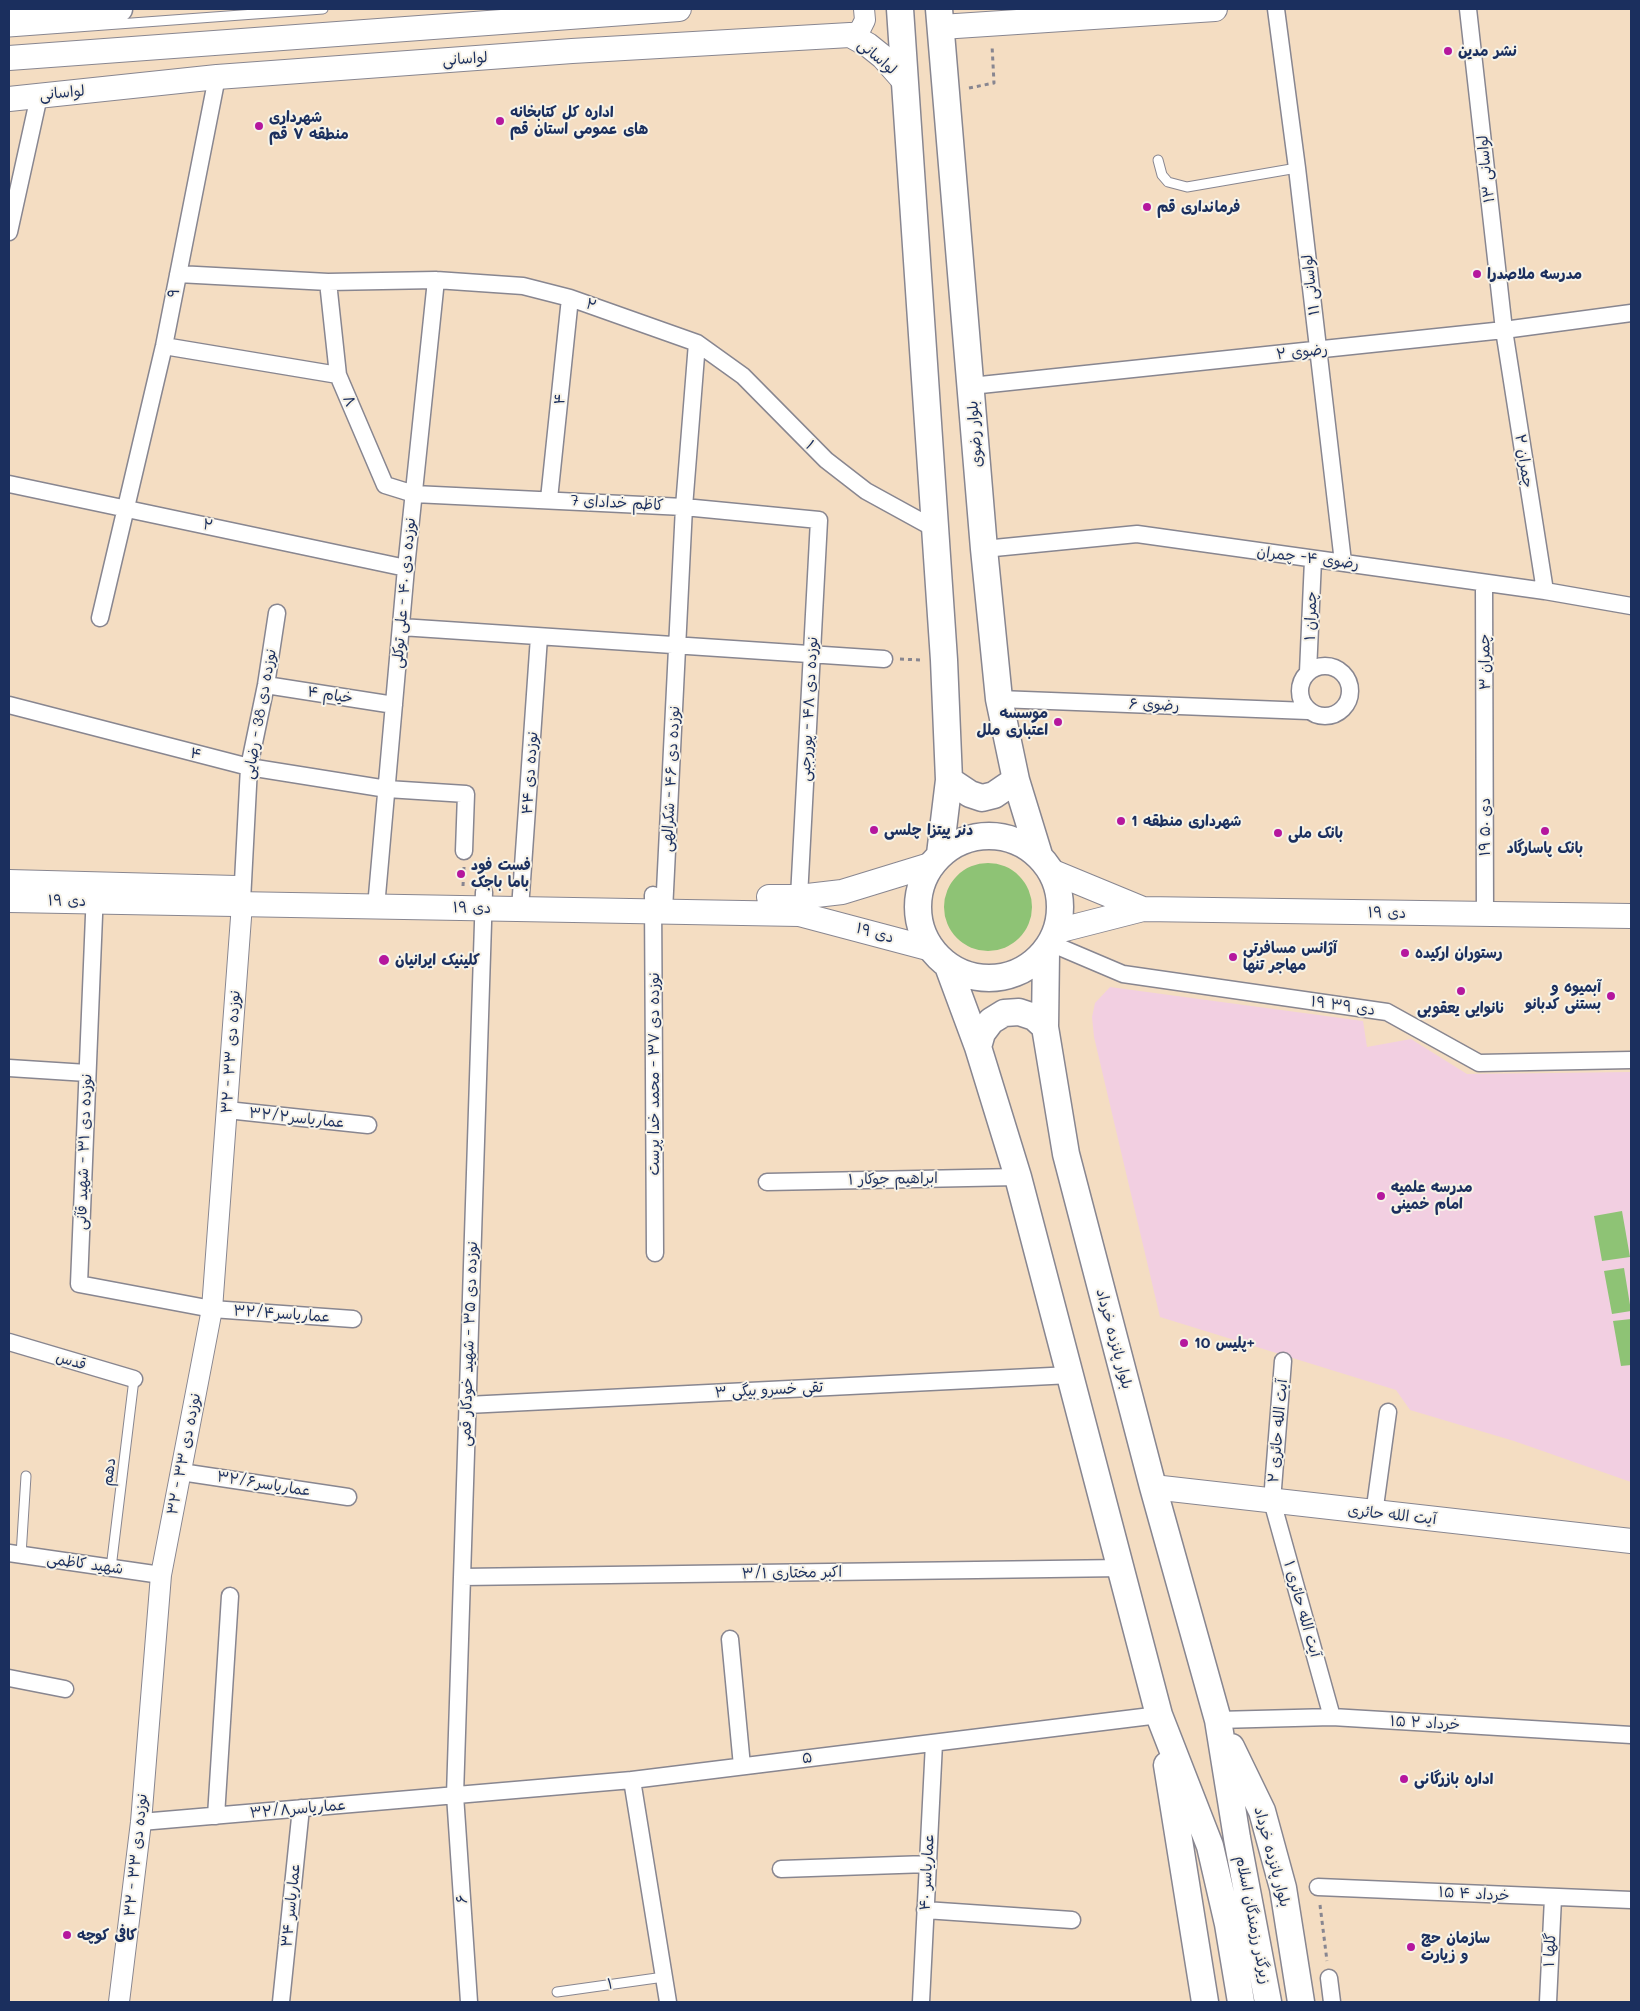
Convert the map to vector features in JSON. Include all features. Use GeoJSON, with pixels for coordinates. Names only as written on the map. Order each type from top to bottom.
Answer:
{"type":"FeatureCollection","features":[{"type":"Feature","properties":{"kind":"main road"},"geometry":{"type":"LineString","coordinates":[[9,16],[119,9]]}},
{"type":"Feature","properties":{"kind":"main road"},"geometry":{"type":"LineString","coordinates":[[9,58],[679,9]]}},
{"type":"Feature","properties":{"kind":"main road"},"geometry":{"type":"LineString","coordinates":[[900,9],[937,530],[949,780],[935,859],[918,892],[918,922],[939,958],[978,1047],[1018,1177],[1071,1375],[1159,1715],[1205,2002]]}},
{"type":"Feature","properties":{"kind":"main road"},"geometry":{"type":"LineString","coordinates":[[940,18],[1215,9]]}},
{"type":"Feature","properties":{"kind":"main road","name":"بلوار رضوی"},"geometry":{"type":"LineString","coordinates":[[940,18],[984,549],[999,698],[1016,780],[1045,863]]}},
{"type":"Feature","properties":{"kind":"main road","name":"لواسانی"},"geometry":{"type":"LineString","coordinates":[[9,99],[217,77],[572,51],[850,35],[868,45],[883,57],[905,82]]}},
{"type":"Feature","properties":{"kind":"main road"},"geometry":{"type":"LineString","coordinates":[[949,780],[970,794],[982,798],[994,795],[1016,780]]}},
{"type":"Feature","properties":{"kind":"main road"},"geometry":{"type":"LineString","coordinates":[[935,859],[963,840],[989,835],[1016,840],[1045,863],[1143,909]]}},
{"type":"Feature","properties":{"kind":"main road","name":"۱۹ دی"},"geometry":{"type":"LineString","coordinates":[[9,900],[95,893],[377,898],[477,897],[521,901],[658,903],[799,898],[842,892],[935,859]]}},
{"type":"Feature","properties":{"kind":"main road"},"geometry":{"type":"LineString","coordinates":[[939,958],[967,976],[989,979],[1017,973],[1030,966],[1051,942],[1061,911],[1059,890],[1045,863]]}},
{"type":"Feature","properties":{"kind":"main road","name":"۱۹ دی"},"geometry":{"type":"LineString","coordinates":[[9,882],[95,893]]}},
{"type":"Feature","properties":{"kind":"main road","name":"۱۹ دی"},"geometry":{"type":"LineString","coordinates":[[658,903],[799,914],[939,958]]}},
{"type":"Feature","properties":{"kind":"main road"},"geometry":{"type":"LineString","coordinates":[[1051,942],[1143,909]]}},
{"type":"Feature","properties":{"kind":"main road","name":"۱۹ دی"},"geometry":{"type":"LineString","coordinates":[[1143,909],[1631,916]]}},
{"type":"Feature","properties":{"kind":"main road","name":"بلوار پانزده خرداد"},"geometry":{"type":"LineString","coordinates":[[1051,942],[1045,1027],[1066,1154],[1153,1487],[1218,1720],[1237,1838]]}},
{"type":"Feature","properties":{"kind":"main road"},"geometry":{"type":"LineString","coordinates":[[978,1047],[982,1033],[991,1021],[1004,1013],[1019,1012],[1034,1017],[1045,1027]]}},
{"type":"Feature","properties":{"kind":"main road","name":"آیت الله حائری"},"geometry":{"type":"LineString","coordinates":[[1153,1487],[1374,1514],[1631,1541]]}},
{"type":"Feature","properties":{"kind":"main road","name":"زیرگذر رزمندگان اسلام"},"geometry":{"type":"LineString","coordinates":[[1159,1715],[1210,1846],[1228,1924],[1241,2002]]}},
{"type":"Feature","properties":{"kind":"main road","name":"بلوار پانزده خرداد"},"geometry":{"type":"LineString","coordinates":[[1218,1720],[1262,1811],[1283,1888],[1301,2002]]}},
{"type":"Feature","properties":{"kind":"main road","name":"زیرگذر رزمندگان اسلام"},"geometry":{"type":"LineString","coordinates":[[1237,1838],[1268,2002]]}},
{"type":"Feature","properties":{"kind":"street"},"geometry":{"type":"LineString","coordinates":[[850,35],[860,30],[865,20],[864,9]]}},
{"type":"Feature","properties":{"kind":"street","name":"لواسانی ۱۱"},"geometry":{"type":"LineString","coordinates":[[1276,9],[1297,168],[1343,562]]}},
{"type":"Feature","properties":{"kind":"street","name":"لواسانی ۱۳"},"geometry":{"type":"LineString","coordinates":[[1468,9],[1504,330]]}},
{"type":"Feature","properties":{"kind":"street","name":"۹"},"geometry":{"type":"LineString","coordinates":[[100,618],[164,346],[217,77]]}},
{"type":"Feature","properties":{"kind":"street"},"geometry":{"type":"LineString","coordinates":[[9,232],[39,96]]}},
{"type":"Feature","properties":{"kind":"street","name":"۲"},"geometry":{"type":"LineString","coordinates":[[178,274],[328,282],[436,280],[523,286],[570,298],[697,343]]}},
{"type":"Feature","properties":{"kind":"street","name":"نوزده دی ۴۰ - علی توکلی"},"geometry":{"type":"LineString","coordinates":[[377,898],[406,568],[436,280]]}},
{"type":"Feature","properties":{"kind":"street","name":"۸"},"geometry":{"type":"LineString","coordinates":[[328,282],[338,376],[385,485],[414,494]]}},
{"type":"Feature","properties":{"kind":"street","name":"۴"},"geometry":{"type":"LineString","coordinates":[[549,499],[570,298]]}},
{"type":"Feature","properties":{"kind":"street","name":"رضوی ۲"},"geometry":{"type":"LineString","coordinates":[[971,386],[1504,330],[1631,313]]}},
{"type":"Feature","properties":{"kind":"street","name":"چمران ۲"},"geometry":{"type":"LineString","coordinates":[[1504,330],[1545,591]]}},
{"type":"Feature","properties":{"kind":"street"},"geometry":{"type":"LineString","coordinates":[[678,646],[684,507],[697,343]]}},
{"type":"Feature","properties":{"kind":"street","name":"۱"},"geometry":{"type":"LineString","coordinates":[[697,343],[743,376],[832,466],[866,491],[937,530]]}},
{"type":"Feature","properties":{"kind":"street"},"geometry":{"type":"LineString","coordinates":[[164,346],[338,376]]}},
{"type":"Feature","properties":{"kind":"street","name":"۲"},"geometry":{"type":"LineString","coordinates":[[9,484],[126,507],[406,568]]}},
{"type":"Feature","properties":{"kind":"street","name":"7 کاظم خدادای"},"geometry":{"type":"LineString","coordinates":[[414,494],[684,507],[820,520]]}},
{"type":"Feature","properties":{"kind":"street","name":"نوزده دی ۴۸ - پوررجبی"},"geometry":{"type":"LineString","coordinates":[[799,898],[820,520]]}},
{"type":"Feature","properties":{"kind":"street","name":"رضوی ۴- چمران"},"geometry":{"type":"LineString","coordinates":[[984,549],[1137,534],[1313,560],[1343,562],[1484,584],[1545,591],[1631,606]]}},
{"type":"Feature","properties":{"kind":"street","name":"چمران ۱"},"geometry":{"type":"LineString","coordinates":[[1308,672],[1313,560]]}},
{"type":"Feature","properties":{"kind":"street","name":"چمران ۳"},"geometry":{"type":"LineString","coordinates":[[1484,584],[1486,740]]}},
{"type":"Feature","properties":{"kind":"street","name":"نوزده دی 38 - رضایی"},"geometry":{"type":"LineString","coordinates":[[242,896],[249,767],[266,685],[277,613]]}},
{"type":"Feature","properties":{"kind":"street"},"geometry":{"type":"LineString","coordinates":[[401,627],[884,659]]}},
{"type":"Feature","properties":{"kind":"street","name":"نوزده دی ۴۴"},"geometry":{"type":"LineString","coordinates":[[521,901],[539,637]]}},
{"type":"Feature","properties":{"kind":"street","name":"نوزده دی ۴۶ - شکرالهی"},"geometry":{"type":"LineString","coordinates":[[658,903],[678,646]]}},
{"type":"Feature","properties":{"kind":"street"},"geometry":{"type":"LineString","coordinates":[[1322,665],[1336,668],[1348,677],[1352,691],[1347,706],[1336,715],[1322,717],[1308,711],[1300,698],[1300,684],[1308,672],[1322,665]]}},
{"type":"Feature","properties":{"kind":"street","name":"۴ خیام"},"geometry":{"type":"LineString","coordinates":[[266,685],[394,706]]}},
{"type":"Feature","properties":{"kind":"street","name":"رضوی ۶"},"geometry":{"type":"LineString","coordinates":[[999,698],[1308,711]]}},
{"type":"Feature","properties":{"kind":"street","name":"۴"},"geometry":{"type":"LineString","coordinates":[[9,705],[249,767],[387,789],[466,794],[464,851]]}},
{"type":"Feature","properties":{"kind":"street","name":"۱۹ دی ۵۰"},"geometry":{"type":"LineString","coordinates":[[1485,915],[1486,740]]}},
{"type":"Feature","properties":{"kind":"street","name":"نوزده دی ۳۱ - شهید قآنی"},"geometry":{"type":"LineString","coordinates":[[95,893],[78,1284],[212,1309]]}},
{"type":"Feature","properties":{"kind":"street","name":"۳۲ - نوزده دی ۳۳"},"geometry":{"type":"LineString","coordinates":[[119,2002],[141,1822],[161,1575],[212,1309],[242,896]]}},
{"type":"Feature","properties":{"kind":"street","name":"نوزده دی ۳۵ - شهید خودکار قمی"},"geometry":{"type":"LineString","coordinates":[[455,1795],[467,1405],[477,897]]}},
{"type":"Feature","properties":{"kind":"street","name":"نوزده دی ۳۷ - محمد خدا پرست"},"geometry":{"type":"LineString","coordinates":[[655,1253],[658,903]]}},
{"type":"Feature","properties":{"kind":"street","name":"۱۹ دی ۳۹"},"geometry":{"type":"LineString","coordinates":[[1051,942],[1123,974],[1387,1012],[1479,1063],[1631,1060]]}},
{"type":"Feature","properties":{"kind":"street"},"geometry":{"type":"LineString","coordinates":[[9,1068],[88,1073]]}},
{"type":"Feature","properties":{"kind":"street","name":"عماریاسر۳۲/۲"},"geometry":{"type":"LineString","coordinates":[[226,1110],[368,1125]]}},
{"type":"Feature","properties":{"kind":"street","name":"۱ ابراهیم جوکار"},"geometry":{"type":"LineString","coordinates":[[767,1182],[1018,1177]]}},
{"type":"Feature","properties":{"kind":"street","name":"عماریاسر۳۲/۴"},"geometry":{"type":"LineString","coordinates":[[212,1309],[353,1319]]}},
{"type":"Feature","properties":{"kind":"street","name":"قدس"},"geometry":{"type":"LineString","coordinates":[[9,1342],[134,1379]]}},
{"type":"Feature","properties":{"kind":"street","name":"آیت الله حائری ۲"},"geometry":{"type":"LineString","coordinates":[[1272,1501],[1283,1362]]}},
{"type":"Feature","properties":{"kind":"street","name":"۳ تقی خسرو بیگی"},"geometry":{"type":"LineString","coordinates":[[467,1405],[1071,1375]]}},
{"type":"Feature","properties":{"kind":"street"},"geometry":{"type":"LineString","coordinates":[[1374,1514],[1388,1412]]}},
{"type":"Feature","properties":{"kind":"street","name":"عماریاسر۳۲/۶"},"geometry":{"type":"LineString","coordinates":[[180,1472],[348,1497]]}},
{"type":"Feature","properties":{"kind":"street","name":"آیت الله حائری ۱"},"geometry":{"type":"LineString","coordinates":[[1272,1501],[1332,1718]]}},
{"type":"Feature","properties":{"kind":"street","name":"شهید کاظمی"},"geometry":{"type":"LineString","coordinates":[[15,1554],[161,1575]]}},
{"type":"Feature","properties":{"kind":"street","name":"۳/۱ اکبر مختاری"},"geometry":{"type":"LineString","coordinates":[[462,1577],[1122,1568]]}},
{"type":"Feature","properties":{"kind":"street"},"geometry":{"type":"LineString","coordinates":[[216,1816],[230,1596]]}},
{"type":"Feature","properties":{"kind":"street"},"geometry":{"type":"LineString","coordinates":[[730,1640],[742,1766]]}},
{"type":"Feature","properties":{"kind":"street"},"geometry":{"type":"LineString","coordinates":[[9,1678],[65,1689]]}},
{"type":"Feature","properties":{"kind":"street","name":"۵"},"geometry":{"type":"LineString","coordinates":[[455,1795],[632,1780],[1159,1715]]}},
{"type":"Feature","properties":{"kind":"street","name":"۱۵ خرداد ۲"},"geometry":{"type":"LineString","coordinates":[[1218,1720],[1332,1718],[1631,1736]]}},
{"type":"Feature","properties":{"kind":"street","name":"عماریاسر ۴۰"},"geometry":{"type":"LineString","coordinates":[[921,2002],[934,1743]]}},
{"type":"Feature","properties":{"kind":"street"},"geometry":{"type":"LineString","coordinates":[[632,1780],[668,2002]]}},
{"type":"Feature","properties":{"kind":"street","name":"عماریاسر۳۲/۸"},"geometry":{"type":"LineString","coordinates":[[141,1822],[455,1795]]}},
{"type":"Feature","properties":{"kind":"street","name":"۶"},"geometry":{"type":"LineString","coordinates":[[455,1795],[469,2002]]}},
{"type":"Feature","properties":{"kind":"street","name":"عماریاسر ۳۴"},"geometry":{"type":"LineString","coordinates":[[280,2002],[301,1808]]}},
{"type":"Feature","properties":{"kind":"street"},"geometry":{"type":"LineString","coordinates":[[781,1869],[928,1864]]}},
{"type":"Feature","properties":{"kind":"street","name":"۱۵ خرداد ۴"},"geometry":{"type":"LineString","coordinates":[[1318,1887],[1631,1900]]}},
{"type":"Feature","properties":{"kind":"street","name":"گلها ۱"},"geometry":{"type":"LineString","coordinates":[[1548,2002],[1553,1898]]}},
{"type":"Feature","properties":{"kind":"street"},"geometry":{"type":"LineString","coordinates":[[925,1910],[1072,1920]]}},
{"type":"Feature","properties":{"kind":"street"},"geometry":{"type":"LineString","coordinates":[[1329,1978],[1332,2002]]}},
{"type":"Feature","properties":{"kind":"lane"},"geometry":{"type":"LineString","coordinates":[[9,32],[323,9]]}},
{"type":"Feature","properties":{"kind":"lane"},"geometry":{"type":"LineString","coordinates":[[1158,160],[1162,175],[1168,182],[1187,187],[1297,168]]}},
{"type":"Feature","properties":{"kind":"lane","name":"دهم"},"geometry":{"type":"LineString","coordinates":[[111,1568],[134,1379]]}},
{"type":"Feature","properties":{"kind":"lane"},"geometry":{"type":"LineString","coordinates":[[15,1554],[26,1476]]}},
{"type":"Feature","properties":{"kind":"lane","name":"۱"},"geometry":{"type":"LineString","coordinates":[[557,1992],[664,1977]]}},
{"type":"Feature","properties":{"kind":"path"},"geometry":{"type":"LineString","coordinates":[[884,659],[944,660]]}},
{"type":"Feature","properties":{"kind":"path"},"geometry":{"type":"LineString","coordinates":[[464,851],[477,897]]}},
{"type":"Feature","properties":{"kind":"path"},"geometry":{"type":"LineString","coordinates":[[1318,1887],[1329,1978]]}},
{"type":"Feature","properties":{"kind":"shaded area","name":"مدرسه علمیه امام خمینی"},"geometry":{"type":"Polygon","coordinates":[[[1110,987],[1363,1021],[1367,1047],[1411,1039],[1467,1074],[1631,1072],[1631,1482],[1514,1441],[1410,1410],[1396,1390],[1160,1317],[1094,1037],[1092,1017],[1095,1003],[1110,987]]]}},
{"type":"Feature","properties":{"kind":"green space"},"geometry":{"type":"Polygon","coordinates":[[[988,863],[1005,866],[1019,876],[1029,890],[1032,907],[1029,924],[1019,938],[1005,948],[988,951],[971,948],[957,938],[947,924],[944,907],[947,890],[957,876],[971,866],[988,863]]]}},
{"type":"Feature","properties":{"kind":"green space"},"geometry":{"type":"Polygon","coordinates":[[[1622,1211],[1630,1257],[1602,1261],[1594,1216],[1622,1211]]]}},
{"type":"Feature","properties":{"kind":"green space"},"geometry":{"type":"Polygon","coordinates":[[[1624,1268],[1631,1311],[1612,1314],[1604,1271],[1624,1268]]]}},
{"type":"Feature","properties":{"kind":"green space"},"geometry":{"type":"Polygon","coordinates":[[[1631,1319],[1631,1365],[1621,1366],[1613,1321],[1631,1319]]]}},
{"type":"Feature","properties":{"kind":"place","name":"نشر مدین"},"geometry":{"type":"Point","coordinates":[1448,51]}},
{"type":"Feature","properties":{"kind":"place","name":"اداره کل کتابخانه های عمومی استان قم"},"geometry":{"type":"Point","coordinates":[500,121]}},
{"type":"Feature","properties":{"kind":"place","name":"شهرداری منطقه ۷ قم"},"geometry":{"type":"Point","coordinates":[259,126]}},
{"type":"Feature","properties":{"kind":"place","name":"فرمانداری قم"},"geometry":{"type":"Point","coordinates":[1147,207]}},
{"type":"Feature","properties":{"kind":"place","name":"مدرسه ملاصدرا"},"geometry":{"type":"Point","coordinates":[1477,274]}},
{"type":"Feature","properties":{"kind":"place","name":"موسسه اعتباری ملل"},"geometry":{"type":"Point","coordinates":[1058,722]}},
{"type":"Feature","properties":{"kind":"place","name":"شهرداری منطقه 1"},"geometry":{"type":"Point","coordinates":[1121,821]}},
{"type":"Feature","properties":{"kind":"place","name":"دنر پیتزا چلسی"},"geometry":{"type":"Point","coordinates":[874,830]}},
{"type":"Feature","properties":{"kind":"place","name":"بانک پاسارگاد"},"geometry":{"type":"Point","coordinates":[1545,831]}},
{"type":"Feature","properties":{"kind":"place","name":"بانک ملی"},"geometry":{"type":"Point","coordinates":[1278,833]}},
{"type":"Feature","properties":{"kind":"place","name":"فست فود باما باجک"},"geometry":{"type":"Point","coordinates":[461,874]}},
{"type":"Feature","properties":{"kind":"place","name":"رستوران ارکیده"},"geometry":{"type":"Point","coordinates":[1405,953]}},
{"type":"Feature","properties":{"kind":"place","name":"آژانس مسافرتی مهاجر تنها"},"geometry":{"type":"Point","coordinates":[1233,957]}},
{"type":"Feature","properties":{"kind":"place","name":"کلینیک ایرانیان"},"geometry":{"type":"Point","coordinates":[384,960]}},
{"type":"Feature","properties":{"kind":"place","name":"نانوایی یعقوبی"},"geometry":{"type":"Point","coordinates":[1461,991]}},
{"type":"Feature","properties":{"kind":"place","name":"آبمیوه و بستنی کدبانو"},"geometry":{"type":"Point","coordinates":[1611,996]}},
{"type":"Feature","properties":{"kind":"place","name":"مدرسه علمیه امام خمینی"},"geometry":{"type":"Point","coordinates":[1381,1196]}},
{"type":"Feature","properties":{"kind":"place","name":"پلیس 10+"},"geometry":{"type":"Point","coordinates":[1184,1343]}},
{"type":"Feature","properties":{"kind":"place","name":"اداره بازرگانی"},"geometry":{"type":"Point","coordinates":[1404,1779]}},
{"type":"Feature","properties":{"kind":"place","name":"کافی کوچه"},"geometry":{"type":"Point","coordinates":[67,1935]}},
{"type":"Feature","properties":{"kind":"place","name":"سازمان حج و زیارت"},"geometry":{"type":"Point","coordinates":[1411,1947]}}]}
